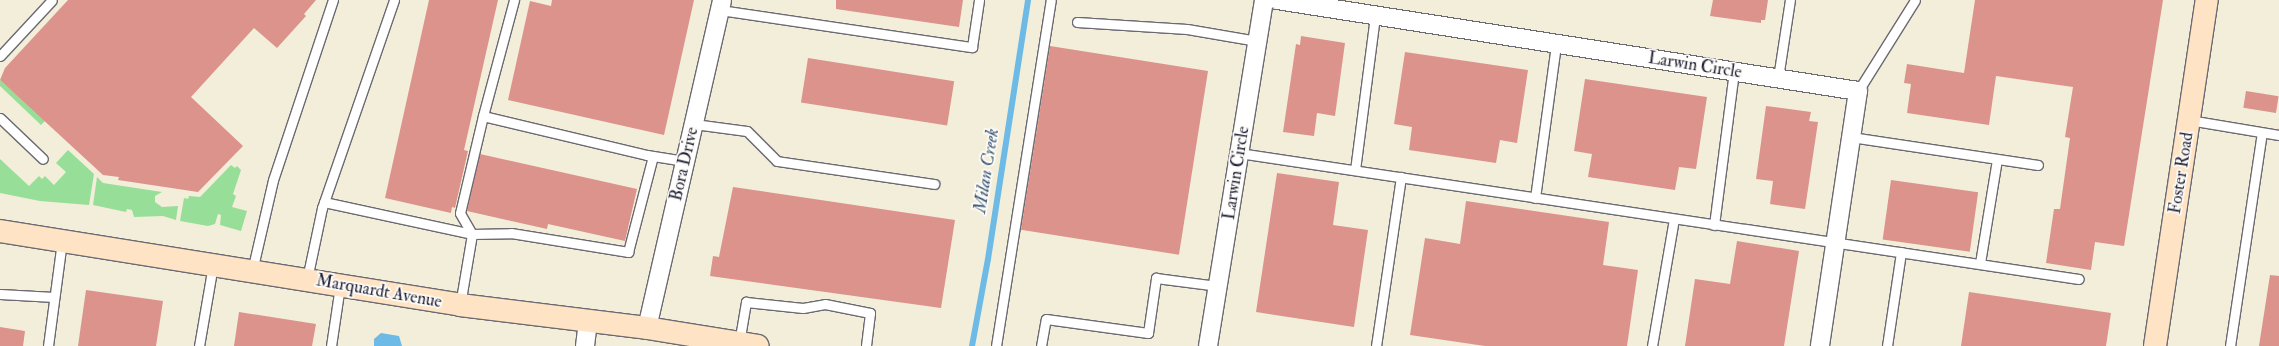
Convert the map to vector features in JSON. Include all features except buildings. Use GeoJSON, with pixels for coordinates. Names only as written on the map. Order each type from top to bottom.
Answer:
{"type":"FeatureCollection","features":[{"type":"Feature","properties":{"kind":"street","name":"Larwin Circle"},"geometry":{"type":"LineString","coordinates":[[1208,346],[1264,0]]}},
{"type":"Feature","properties":{"kind":"street","name":"Larwin Circle"},"geometry":{"type":"LineString","coordinates":[[1276,0],[1339,5],[1375,15],[1858,91]]}},
{"type":"Feature","properties":{"kind":"street","name":"Foster Road"},"geometry":{"type":"LineString","coordinates":[[2155,346],[2207,0]]}},
{"type":"Feature","properties":{"kind":"street","name":"Bora Drive"},"geometry":{"type":"LineString","coordinates":[[647,328],[721,5]]}},
{"type":"Feature","properties":{"kind":"street"},"geometry":{"type":"LineString","coordinates":[[1820,346],[1858,91]]}},
{"type":"Feature","properties":{"kind":"street","name":"Marquardt Avenue"},"geometry":{"type":"LineString","coordinates":[[0,231],[460,304],[647,328],[748,344]]}},
{"type":"Feature","properties":{"kind":"street"},"geometry":{"type":"LineString","coordinates":[[584,346],[588,321]]}},
{"type":"Feature","properties":{"kind":"lane"},"geometry":{"type":"LineString","coordinates":[[0,56],[52,0]]}},
{"type":"Feature","properties":{"kind":"lane"},"geometry":{"type":"LineString","coordinates":[[252,271],[273,180],[333,0]]}},
{"type":"Feature","properties":{"kind":"lane"},"geometry":{"type":"LineString","coordinates":[[307,279],[324,202],[394,0]]}},
{"type":"Feature","properties":{"kind":"lane"},"geometry":{"type":"LineString","coordinates":[[460,304],[472,234],[460,213],[483,116],[514,0]]}},
{"type":"Feature","properties":{"kind":"lane"},"geometry":{"type":"LineString","coordinates":[[721,5],[972,47],[979,0]]}},
{"type":"Feature","properties":{"kind":"lane"},"geometry":{"type":"LineString","coordinates":[[996,346],[1051,0]]}},
{"type":"Feature","properties":{"kind":"lane"},"geometry":{"type":"LineString","coordinates":[[1778,78],[1790,0]]}},
{"type":"Feature","properties":{"kind":"lane"},"geometry":{"type":"LineString","coordinates":[[1858,91],[1915,0]]}},
{"type":"Feature","properties":{"kind":"lane"},"geometry":{"type":"LineString","coordinates":[[1355,170],[1375,15]]}},
{"type":"Feature","properties":{"kind":"lane"},"geometry":{"type":"LineString","coordinates":[[1077,22],[1187,29],[1257,41]]}},
{"type":"Feature","properties":{"kind":"lane"},"geometry":{"type":"LineString","coordinates":[[1535,198],[1556,44]]}},
{"type":"Feature","properties":{"kind":"lane"},"geometry":{"type":"LineString","coordinates":[[1714,225],[1734,71]]}},
{"type":"Feature","properties":{"kind":"lane"},"geometry":{"type":"LineString","coordinates":[[483,116],[653,156],[685,161]]}},
{"type":"Feature","properties":{"kind":"lane"},"geometry":{"type":"LineString","coordinates":[[0,118],[43,159]]}},
{"type":"Feature","properties":{"kind":"lane"},"geometry":{"type":"LineString","coordinates":[[2189,120],[2279,135]]}},
{"type":"Feature","properties":{"kind":"lane"},"geometry":{"type":"LineString","coordinates":[[694,124],[747,131],[777,161],[934,184]]}},
{"type":"Feature","properties":{"kind":"lane"},"geometry":{"type":"LineString","coordinates":[[2230,346],[2262,133]]}},
{"type":"Feature","properties":{"kind":"lane"},"geometry":{"type":"LineString","coordinates":[[1851,137],[2038,165]]}},
{"type":"Feature","properties":{"kind":"lane"},"geometry":{"type":"LineString","coordinates":[[1239,153],[1835,244],[1980,263],[2079,279]]}},
{"type":"Feature","properties":{"kind":"lane"},"geometry":{"type":"LineString","coordinates":[[324,202],[472,234],[511,233],[628,252],[653,156]]}},
{"type":"Feature","properties":{"kind":"lane"},"geometry":{"type":"LineString","coordinates":[[1980,263],[1997,159]]}},
{"type":"Feature","properties":{"kind":"lane"},"geometry":{"type":"LineString","coordinates":[[1376,346],[1401,177]]}},
{"type":"Feature","properties":{"kind":"lane"},"geometry":{"type":"LineString","coordinates":[[1652,346],[1674,219]]}},
{"type":"Feature","properties":{"kind":"lane"},"geometry":{"type":"LineString","coordinates":[[48,346],[62,241]]}},
{"type":"Feature","properties":{"kind":"lane"},"geometry":{"type":"LineString","coordinates":[[1887,346],[1901,252]]}},
{"type":"Feature","properties":{"kind":"lane"},"geometry":{"type":"LineString","coordinates":[[199,346],[213,265]]}},
{"type":"Feature","properties":{"kind":"lane"},"geometry":{"type":"LineString","coordinates":[[1041,346],[1046,319],[1148,333],[1156,278],[1218,286]]}},
{"type":"Feature","properties":{"kind":"lane"},"geometry":{"type":"LineString","coordinates":[[331,346],[340,284]]}},
{"type":"Feature","properties":{"kind":"lane"},"geometry":{"type":"LineString","coordinates":[[0,294],[54,297]]}},
{"type":"Feature","properties":{"kind":"lane"},"geometry":{"type":"LineString","coordinates":[[748,344],[746,302],[803,308],[825,304],[870,313],[866,346]]}},
{"type":"Feature","properties":{"kind":"green space"},"geometry":{"type":"Polygon","coordinates":[[[0,80],[45,121],[41,125],[0,86],[0,80]]]}},
{"type":"Feature","properties":{"kind":"green space"},"geometry":{"type":"Polygon","coordinates":[[[68,150],[94,174],[89,205],[40,201],[0,193],[0,159],[29,186],[39,176],[42,179],[45,176],[54,185],[66,172],[56,163],[68,150]]]}},
{"type":"Feature","properties":{"kind":"green space"},"geometry":{"type":"Polygon","coordinates":[[[231,165],[235,168],[237,166],[241,170],[233,194],[236,196],[232,207],[247,211],[241,231],[220,225],[221,215],[218,214],[215,224],[208,226],[180,221],[184,198],[188,199],[189,196],[200,197],[231,165]]]}},
{"type":"Feature","properties":{"kind":"green space"},"geometry":{"type":"Polygon","coordinates":[[[97,177],[103,183],[162,192],[155,196],[155,202],[162,207],[178,206],[176,220],[163,216],[134,217],[132,210],[127,209],[126,212],[93,205],[97,177]]]}},
{"type":"Feature","properties":{"kind":"water"},"geometry":{"type":"Polygon","coordinates":[[[381,333],[399,336],[402,346],[374,346],[374,339],[381,333]]]}},
{"type":"Feature","properties":{"kind":"waterway","name":"Milan Creek"},"geometry":{"type":"LineString","coordinates":[[972,346],[988,259],[1028,0]]}}]}
